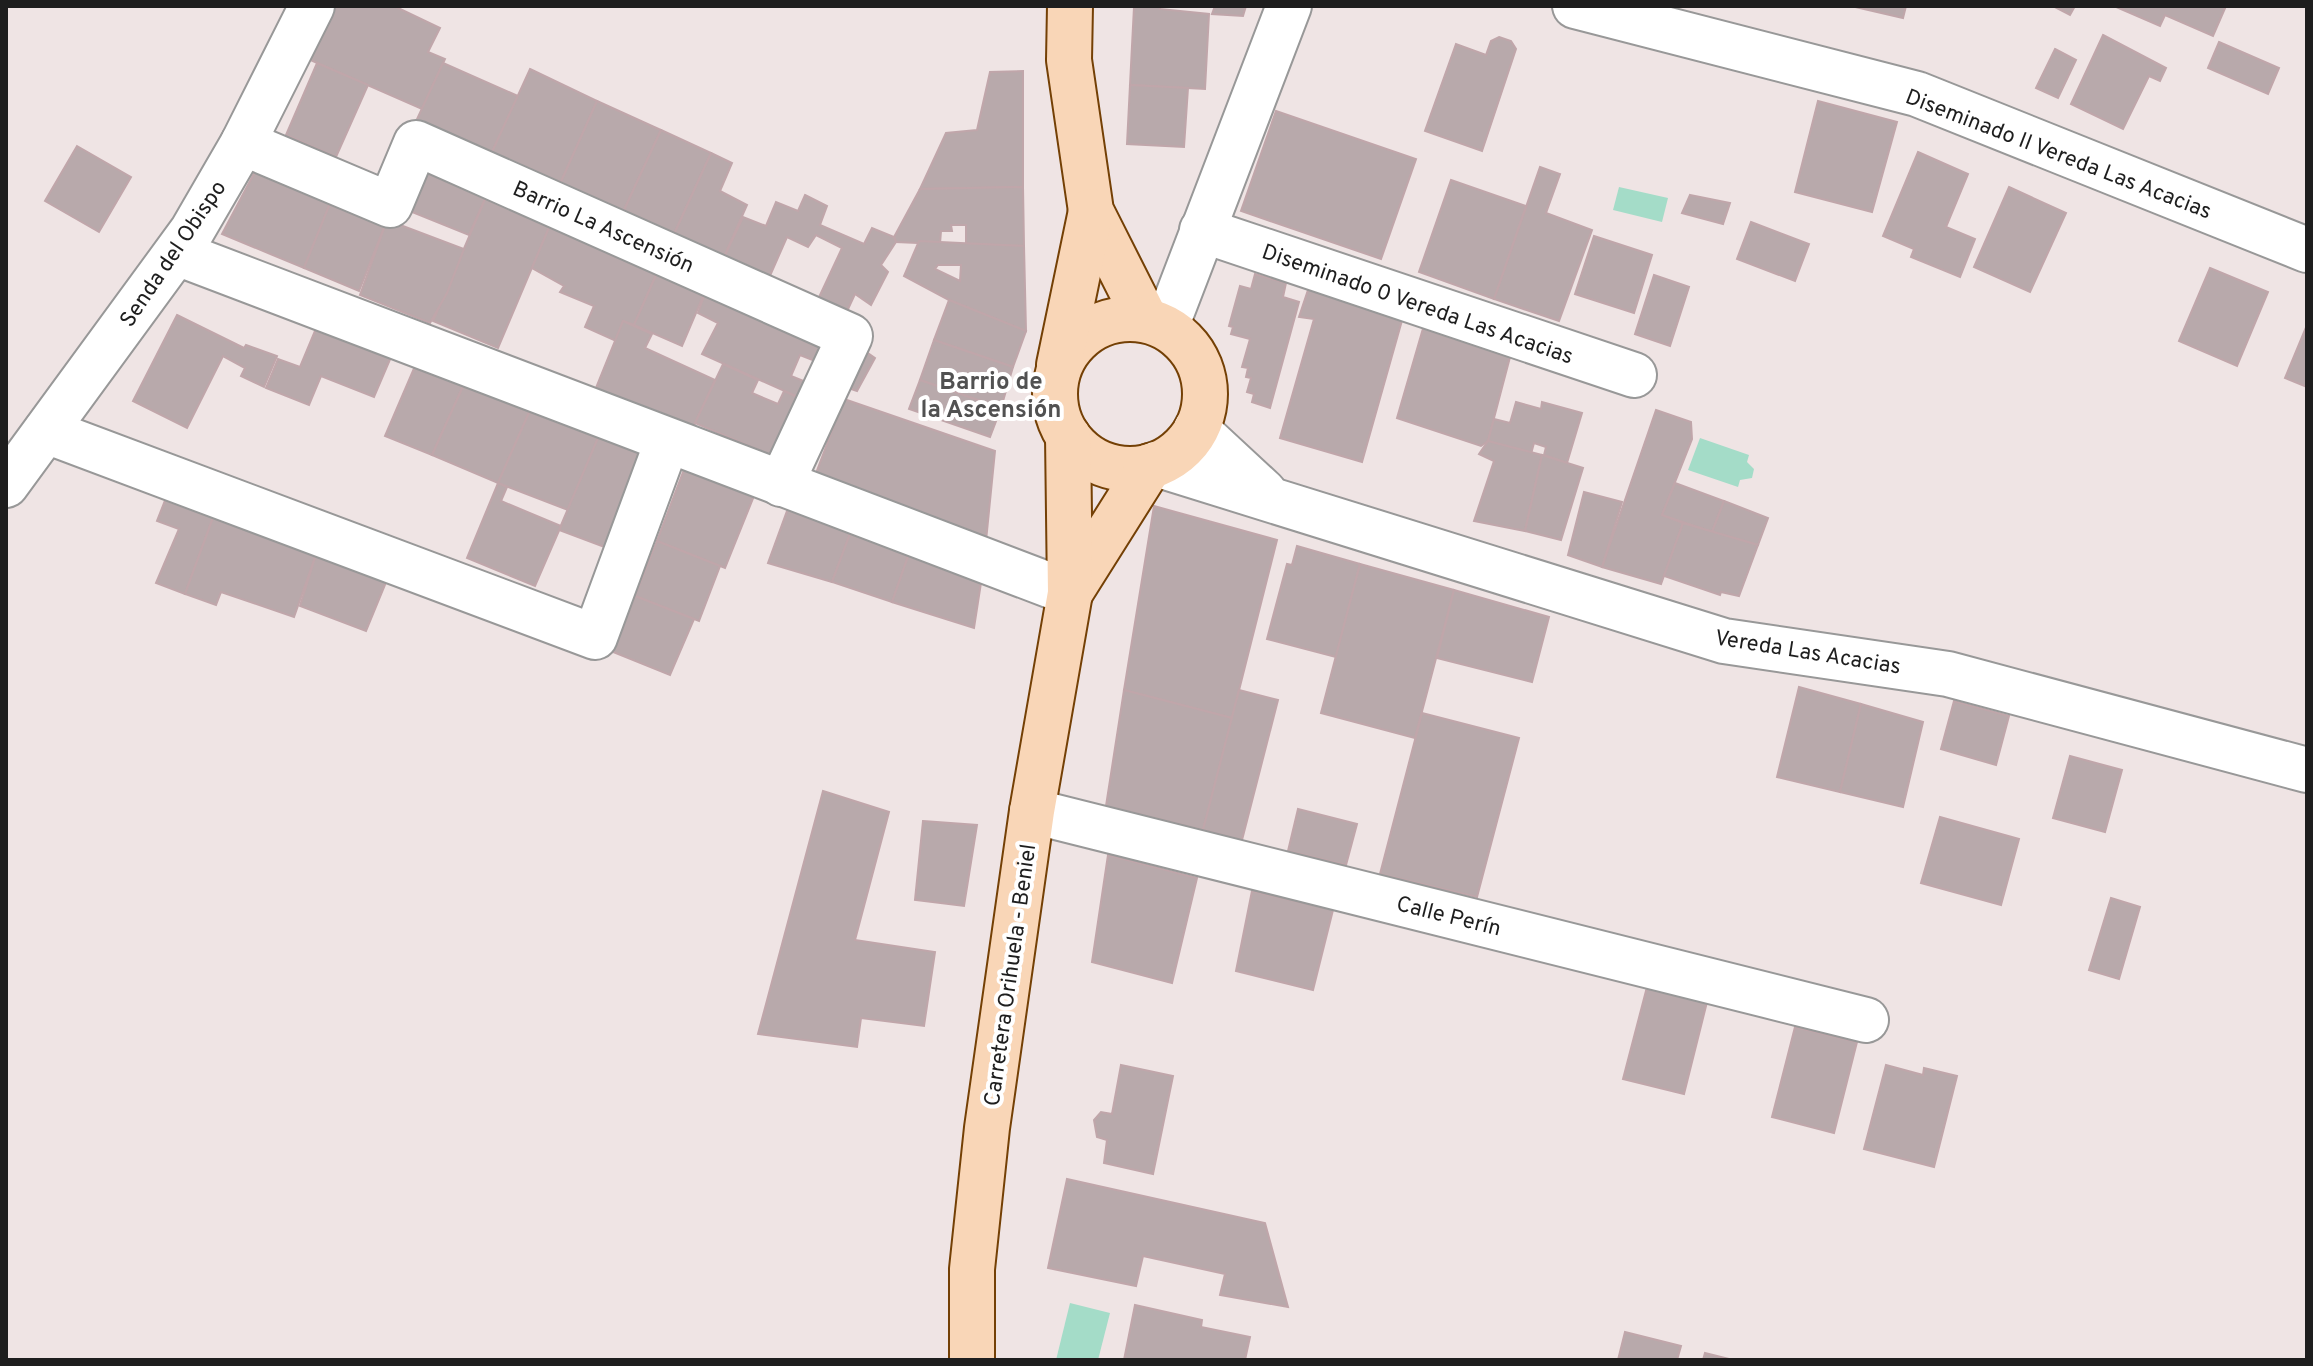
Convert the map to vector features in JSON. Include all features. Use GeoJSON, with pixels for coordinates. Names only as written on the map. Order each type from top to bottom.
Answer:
{"type":"FeatureCollection","features":[{"type":"Feature","properties":{"kind":"main road"},"geometry":{"type":"LineString","coordinates":[[1056,381],[1064,357],[1080,338],[1102,324],[1123,318],[1156,324],[1184,342],[1197,361],[1205,383],[1204,406],[1196,429],[1186,444],[1153,465],[1127,469],[1104,464],[1084,453],[1068,436],[1059,419],[1056,381],[1091,211],[1069,60],[1070,6]]}},
{"type":"Feature","properties":{"kind":"main road"},"geometry":{"type":"LineString","coordinates":[[1091,211],[1156,324]]}},
{"type":"Feature","properties":{"kind":"main road","name":"Carretera Orihuela - Beniel"},"geometry":{"type":"LineString","coordinates":[[972,1360],[972,1269],[985,1144],[1032,811],[1070,593],[1068,436]]}},
{"type":"Feature","properties":{"kind":"main road","name":"Carretera Orihuela - Beniel"},"geometry":{"type":"LineString","coordinates":[[1070,593],[1153,465]]}},
{"type":"Feature","properties":{"kind":"street","name":"Senda del Obispo"},"geometry":{"type":"LineString","coordinates":[[6,485],[177,253],[243,143],[312,6]]}},
{"type":"Feature","properties":{"kind":"street"},"geometry":{"type":"LineString","coordinates":[[1156,324],[1202,230],[1289,6]]}},
{"type":"Feature","properties":{"kind":"street","name":"Diseminado II Vereda Las Acacias"},"geometry":{"type":"LineString","coordinates":[[1575,6],[1917,94],[2307,250]]}},
{"type":"Feature","properties":{"kind":"street","name":"Barrio La Ascensión"},"geometry":{"type":"LineString","coordinates":[[243,143],[390,205],[416,143],[850,336],[781,484]]}},
{"type":"Feature","properties":{"kind":"street","name":"Diseminado 0 Vereda Las Acacias"},"geometry":{"type":"LineString","coordinates":[[1202,230],[1634,375]]}},
{"type":"Feature","properties":{"kind":"street"},"geometry":{"type":"LineString","coordinates":[[177,253],[1070,593]]}},
{"type":"Feature","properties":{"kind":"street","name":"Vereda Las Acacias"},"geometry":{"type":"LineString","coordinates":[[1196,429],[1269,497]]}},
{"type":"Feature","properties":{"kind":"street"},"geometry":{"type":"LineString","coordinates":[[46,431],[595,637],[667,442]]}},
{"type":"Feature","properties":{"kind":"street","name":"Vereda Las Acacias"},"geometry":{"type":"LineString","coordinates":[[1153,465],[1269,497],[1724,641],[1948,674],[2307,770]]}},
{"type":"Feature","properties":{"kind":"street","name":"Calle Perín"},"geometry":{"type":"LineString","coordinates":[[1032,811],[1866,1020]]}},
{"type":"Feature","properties":{"kind":"shaded area"},"geometry":{"type":"Polygon","coordinates":[[[1619,187],[1668,198],[1662,222],[1613,210],[1619,187]]]}},
{"type":"Feature","properties":{"kind":"shaded area"},"geometry":{"type":"Polygon","coordinates":[[[1700,438],[1749,455],[1747,462],[1754,469],[1752,478],[1740,480],[1738,487],[1688,470],[1700,438]]]}},
{"type":"Feature","properties":{"kind":"shaded area"},"geometry":{"type":"Polygon","coordinates":[[[1070,1303],[1110,1313],[1098,1360],[1056,1360],[1070,1303]]]}},
{"type":"Feature","properties":{"kind":"building"},"geometry":{"type":"Polygon","coordinates":[[[332,6],[394,6],[440,28],[428,52],[445,59],[422,109],[308,59],[332,6]]]}},
{"type":"Feature","properties":{"kind":"building"},"geometry":{"type":"Polygon","coordinates":[[[1161,6],[1160,9],[1209,14],[1205,89],[1130,85],[1134,7],[1161,6]]]}},
{"type":"Feature","properties":{"kind":"building"},"geometry":{"type":"Polygon","coordinates":[[[1215,6],[1246,6],[1243,16],[1212,14],[1215,6]]]}},
{"type":"Feature","properties":{"kind":"building"},"geometry":{"type":"Polygon","coordinates":[[[1851,6],[1906,6],[1903,18],[1851,6]]]}},
{"type":"Feature","properties":{"kind":"building"},"geometry":{"type":"Polygon","coordinates":[[[2053,6],[2075,6],[2070,15],[2053,6]]]}},
{"type":"Feature","properties":{"kind":"building"},"geometry":{"type":"Polygon","coordinates":[[[2114,6],[2226,6],[2213,36],[2165,15],[2160,26],[2114,6]]]}},
{"type":"Feature","properties":{"kind":"building"},"geometry":{"type":"Polygon","coordinates":[[[2103,35],[2166,68],[2160,81],[2149,76],[2123,129],[2071,104],[2103,35]]]}},
{"type":"Feature","properties":{"kind":"building"},"geometry":{"type":"Polygon","coordinates":[[[1499,37],[1511,41],[1516,49],[1482,151],[1425,131],[1456,44],[1486,55],[1491,41],[1499,37]]]}},
{"type":"Feature","properties":{"kind":"building"},"geometry":{"type":"Polygon","coordinates":[[[2219,42],[2279,68],[2268,94],[2208,68],[2219,42]]]}},
{"type":"Feature","properties":{"kind":"building"},"geometry":{"type":"Polygon","coordinates":[[[2055,49],[2076,60],[2058,98],[2036,88],[2055,49]]]}},
{"type":"Feature","properties":{"kind":"building"},"geometry":{"type":"Polygon","coordinates":[[[317,63],[368,85],[336,157],[286,135],[317,63]]]}},
{"type":"Feature","properties":{"kind":"building"},"geometry":{"type":"Polygon","coordinates":[[[443,63],[518,96],[487,163],[412,130],[443,63]]]}},
{"type":"Feature","properties":{"kind":"building"},"geometry":{"type":"Polygon","coordinates":[[[530,69],[597,101],[556,193],[487,163],[530,69]]]}},
{"type":"Feature","properties":{"kind":"building"},"geometry":{"type":"Polygon","coordinates":[[[1023,71],[1023,187],[920,189],[946,133],[977,130],[990,72],[1023,71]]]}},
{"type":"Feature","properties":{"kind":"building"},"geometry":{"type":"Polygon","coordinates":[[[1130,85],[1188,88],[1184,147],[1127,144],[1130,85]]]}},
{"type":"Feature","properties":{"kind":"building"},"geometry":{"type":"Polygon","coordinates":[[[597,101],[661,130],[619,221],[556,193],[597,101]]]}},
{"type":"Feature","properties":{"kind":"building"},"geometry":{"type":"Polygon","coordinates":[[[1818,101],[1897,122],[1872,212],[1795,192],[1818,101]]]}},
{"type":"Feature","properties":{"kind":"building"},"geometry":{"type":"Polygon","coordinates":[[[1276,111],[1416,159],[1381,259],[1241,211],[1276,111]]]}},
{"type":"Feature","properties":{"kind":"building"},"geometry":{"type":"Polygon","coordinates":[[[661,130],[711,153],[670,243],[619,221],[661,130]]]}},
{"type":"Feature","properties":{"kind":"building"},"geometry":{"type":"Polygon","coordinates":[[[77,146],[131,177],[99,232],[45,201],[77,146]]]}},
{"type":"Feature","properties":{"kind":"building"},"geometry":{"type":"Polygon","coordinates":[[[1918,152],[1968,174],[1946,227],[1975,239],[1960,277],[1911,257],[1914,249],[1883,236],[1918,152]]]}},
{"type":"Feature","properties":{"kind":"building"},"geometry":{"type":"Polygon","coordinates":[[[711,153],[732,163],[720,191],[747,205],[720,266],[670,243],[711,153]]]}},
{"type":"Feature","properties":{"kind":"building"},"geometry":{"type":"Polygon","coordinates":[[[427,162],[489,190],[469,235],[407,210],[427,162]]]}},
{"type":"Feature","properties":{"kind":"building"},"geometry":{"type":"Polygon","coordinates":[[[259,164],[333,196],[304,268],[222,234],[259,164]]]}},
{"type":"Feature","properties":{"kind":"building"},"geometry":{"type":"Polygon","coordinates":[[[1540,167],[1560,174],[1546,213],[1592,230],[1559,321],[1494,299],[1540,167]]]}},
{"type":"Feature","properties":{"kind":"building"},"geometry":{"type":"Polygon","coordinates":[[[1451,180],[1526,206],[1494,299],[1419,272],[1451,180]]]}},
{"type":"Feature","properties":{"kind":"building"},"geometry":{"type":"Polygon","coordinates":[[[1023,187],[1024,246],[966,244],[966,225],[951,225],[952,231],[941,231],[940,244],[896,242],[894,237],[920,189],[1023,187]]]}},
{"type":"Feature","properties":{"kind":"building"},"geometry":{"type":"Polygon","coordinates":[[[2009,187],[2066,213],[2030,292],[1974,267],[2009,187]]]}},
{"type":"Feature","properties":{"kind":"building"},"geometry":{"type":"Polygon","coordinates":[[[489,190],[553,218],[498,348],[433,321],[489,190]]]}},
{"type":"Feature","properties":{"kind":"building"},"geometry":{"type":"Polygon","coordinates":[[[805,195],[827,206],[820,225],[864,244],[872,228],[894,237],[896,242],[881,265],[888,272],[871,305],[855,294],[843,320],[814,308],[842,248],[816,235],[808,247],[787,237],[766,285],[720,266],[743,217],[766,226],[776,202],[798,211],[805,195]]]}},
{"type":"Feature","properties":{"kind":"building"},"geometry":{"type":"Polygon","coordinates":[[[1690,195],[1730,203],[1723,224],[1682,213],[1690,195]]]}},
{"type":"Feature","properties":{"kind":"building"},"geometry":{"type":"Polygon","coordinates":[[[333,196],[387,220],[359,291],[304,268],[333,196]]]}},
{"type":"Feature","properties":{"kind":"building"},"geometry":{"type":"Polygon","coordinates":[[[553,218],[660,266],[634,325],[623,321],[616,341],[585,327],[594,306],[560,292],[564,286],[532,268],[553,218]]]}},
{"type":"Feature","properties":{"kind":"building"},"geometry":{"type":"Polygon","coordinates":[[[387,220],[464,249],[447,293],[430,323],[360,295],[387,220]]]}},
{"type":"Feature","properties":{"kind":"building"},"geometry":{"type":"Polygon","coordinates":[[[1751,222],[1809,244],[1795,281],[1737,259],[1751,222]]]}},
{"type":"Feature","properties":{"kind":"building"},"geometry":{"type":"Polygon","coordinates":[[[1594,236],[1652,255],[1634,313],[1575,294],[1594,236]]]}},
{"type":"Feature","properties":{"kind":"building"},"geometry":{"type":"Polygon","coordinates":[[[919,241],[1024,246],[1026,331],[949,300],[904,276],[919,241]],[[938,265],[935,269],[960,281],[961,265],[938,265]]]}},
{"type":"Feature","properties":{"kind":"building"},"geometry":{"type":"Polygon","coordinates":[[[660,266],[707,287],[682,346],[634,325],[660,266]]]}},
{"type":"Feature","properties":{"kind":"building"},"geometry":{"type":"Polygon","coordinates":[[[2210,268],[2268,292],[2237,366],[2179,341],[2210,268]]]}},
{"type":"Feature","properties":{"kind":"building"},"geometry":{"type":"Polygon","coordinates":[[[1255,274],[1286,283],[1283,297],[1299,302],[1270,408],[1252,402],[1254,394],[1247,392],[1251,378],[1246,377],[1248,368],[1242,367],[1250,339],[1231,334],[1233,327],[1229,326],[1240,286],[1251,289],[1255,274]]]}},
{"type":"Feature","properties":{"kind":"building"},"geometry":{"type":"Polygon","coordinates":[[[1654,275],[1689,287],[1670,346],[1635,334],[1654,275]]]}},
{"type":"Feature","properties":{"kind":"building"},"geometry":{"type":"Polygon","coordinates":[[[1310,284],[1403,317],[1362,462],[1280,438],[1314,319],[1299,317],[1310,284]]]}},
{"type":"Feature","properties":{"kind":"building"},"geometry":{"type":"Polygon","coordinates":[[[707,287],[834,342],[825,365],[800,355],[791,376],[816,386],[809,402],[702,354],[718,323],[698,313],[707,287]]]}},
{"type":"Feature","properties":{"kind":"building"},"geometry":{"type":"Polygon","coordinates":[[[949,300],[1026,331],[1013,367],[934,340],[949,300]]]}},
{"type":"Feature","properties":{"kind":"building"},"geometry":{"type":"Polygon","coordinates":[[[322,314],[397,343],[374,397],[321,376],[309,405],[266,388],[278,359],[300,367],[322,314]]]}},
{"type":"Feature","properties":{"kind":"building"},"geometry":{"type":"Polygon","coordinates":[[[177,315],[244,348],[246,345],[277,356],[264,387],[241,376],[245,368],[223,356],[187,428],[133,401],[177,315]]]}},
{"type":"Feature","properties":{"kind":"building"},"geometry":{"type":"Polygon","coordinates":[[[623,321],[652,334],[645,348],[715,380],[693,428],[596,388],[623,321]]]}},
{"type":"Feature","properties":{"kind":"building"},"geometry":{"type":"Polygon","coordinates":[[[1424,325],[1510,357],[1488,441],[1481,446],[1397,418],[1424,325]]]}},
{"type":"Feature","properties":{"kind":"building"},"geometry":{"type":"Polygon","coordinates":[[[2307,325],[2307,387],[2285,378],[2307,325]]]}},
{"type":"Feature","properties":{"kind":"building"},"geometry":{"type":"Polygon","coordinates":[[[934,340],[1013,367],[1001,408],[920,380],[934,340]]]}},
{"type":"Feature","properties":{"kind":"building"},"geometry":{"type":"Polygon","coordinates":[[[865,351],[875,358],[857,391],[845,387],[865,351]]]}},
{"type":"Feature","properties":{"kind":"building"},"geometry":{"type":"Polygon","coordinates":[[[421,352],[469,373],[432,455],[385,436],[421,352]]]}},
{"type":"Feature","properties":{"kind":"building"},"geometry":{"type":"Polygon","coordinates":[[[723,364],[758,380],[752,393],[778,404],[784,391],[809,402],[785,461],[695,423],[723,364]]]}},
{"type":"Feature","properties":{"kind":"building"},"geometry":{"type":"Polygon","coordinates":[[[469,373],[535,399],[498,483],[432,455],[469,373]]]}},
{"type":"Feature","properties":{"kind":"building"},"geometry":{"type":"Polygon","coordinates":[[[920,380],[1001,408],[990,437],[909,409],[920,380]]]}},
{"type":"Feature","properties":{"kind":"building"},"geometry":{"type":"Polygon","coordinates":[[[535,399],[603,426],[568,510],[498,483],[535,399]]]}},
{"type":"Feature","properties":{"kind":"building"},"geometry":{"type":"Polygon","coordinates":[[[844,399],[995,451],[986,541],[815,476],[844,399]]]}},
{"type":"Feature","properties":{"kind":"building"},"geometry":{"type":"Polygon","coordinates":[[[1516,402],[1541,409],[1542,402],[1582,413],[1567,463],[1544,455],[1546,447],[1534,443],[1531,454],[1488,441],[1494,419],[1510,423],[1516,402]]]}},
{"type":"Feature","properties":{"kind":"building"},"geometry":{"type":"Polygon","coordinates":[[[1656,410],[1691,422],[1692,439],[1662,515],[1683,523],[1661,584],[1602,567],[1656,410]]]}},
{"type":"Feature","properties":{"kind":"building"},"geometry":{"type":"Polygon","coordinates":[[[603,426],[647,443],[607,548],[559,530],[603,426]]]}},
{"type":"Feature","properties":{"kind":"building"},"geometry":{"type":"Polygon","coordinates":[[[1488,441],[1542,455],[1525,531],[1474,521],[1494,461],[1479,454],[1488,441]]]}},
{"type":"Feature","properties":{"kind":"building"},"geometry":{"type":"Polygon","coordinates":[[[1542,455],[1583,468],[1561,540],[1525,531],[1542,455]]]}},
{"type":"Feature","properties":{"kind":"building"},"geometry":{"type":"Polygon","coordinates":[[[688,459],[760,481],[725,568],[657,541],[688,459]]]}},
{"type":"Feature","properties":{"kind":"building"},"geometry":{"type":"Polygon","coordinates":[[[498,483],[507,487],[501,501],[561,526],[535,586],[467,558],[498,483]]]}},
{"type":"Feature","properties":{"kind":"building"},"geometry":{"type":"Polygon","coordinates":[[[1675,483],[1724,501],[1712,532],[1662,515],[1675,483]]]}},
{"type":"Feature","properties":{"kind":"building"},"geometry":{"type":"Polygon","coordinates":[[[171,485],[218,504],[185,594],[156,583],[179,529],[157,521],[171,485]]]}},
{"type":"Feature","properties":{"kind":"building"},"geometry":{"type":"Polygon","coordinates":[[[1584,492],[1622,502],[1602,567],[1568,555],[1584,492]]]}},
{"type":"Feature","properties":{"kind":"building"},"geometry":{"type":"Polygon","coordinates":[[[791,500],[854,523],[832,582],[768,563],[791,500]]]}},
{"type":"Feature","properties":{"kind":"building"},"geometry":{"type":"Polygon","coordinates":[[[1724,501],[1768,518],[1758,545],[1712,532],[1724,501]]]}},
{"type":"Feature","properties":{"kind":"building"},"geometry":{"type":"Polygon","coordinates":[[[218,504],[319,546],[294,617],[221,592],[216,605],[185,594],[218,504]]]}},
{"type":"Feature","properties":{"kind":"building"},"geometry":{"type":"Polygon","coordinates":[[[1154,506],[1277,540],[1232,718],[1124,690],[1154,506]]]}},
{"type":"Feature","properties":{"kind":"building"},"geometry":{"type":"Polygon","coordinates":[[[854,523],[912,545],[892,602],[832,582],[854,523]]]}},
{"type":"Feature","properties":{"kind":"building"},"geometry":{"type":"Polygon","coordinates":[[[1683,523],[1758,545],[1739,596],[1721,592],[1720,595],[1664,576],[1683,523]]]}},
{"type":"Feature","properties":{"kind":"building"},"geometry":{"type":"Polygon","coordinates":[[[321,538],[389,575],[366,631],[300,606],[321,538]]]}},
{"type":"Feature","properties":{"kind":"building"},"geometry":{"type":"Polygon","coordinates":[[[657,541],[720,566],[699,621],[635,596],[657,541]]]}},
{"type":"Feature","properties":{"kind":"building"},"geometry":{"type":"Polygon","coordinates":[[[912,545],[983,570],[974,628],[892,602],[912,545]]]}},
{"type":"Feature","properties":{"kind":"building"},"geometry":{"type":"Polygon","coordinates":[[[1297,546],[1360,564],[1336,657],[1267,639],[1287,564],[1292,565],[1297,546]]]}},
{"type":"Feature","properties":{"kind":"building"},"geometry":{"type":"Polygon","coordinates":[[[1360,564],[1454,590],[1415,738],[1321,713],[1360,564]]]}},
{"type":"Feature","properties":{"kind":"building"},"geometry":{"type":"Polygon","coordinates":[[[1454,590],[1549,617],[1532,682],[1437,658],[1454,590]]]}},
{"type":"Feature","properties":{"kind":"building"},"geometry":{"type":"Polygon","coordinates":[[[635,596],[694,619],[670,675],[613,652],[635,596]]]}},
{"type":"Feature","properties":{"kind":"building"},"geometry":{"type":"Polygon","coordinates":[[[1799,687],[1861,704],[1840,792],[1777,777],[1799,687]]]}},
{"type":"Feature","properties":{"kind":"building"},"geometry":{"type":"Polygon","coordinates":[[[1124,690],[1232,718],[1203,830],[1106,806],[1124,690]]]}},
{"type":"Feature","properties":{"kind":"building"},"geometry":{"type":"Polygon","coordinates":[[[1239,690],[1278,700],[1242,840],[1203,830],[1239,690]]]}},
{"type":"Feature","properties":{"kind":"building"},"geometry":{"type":"Polygon","coordinates":[[[1954,701],[2009,716],[1996,765],[1941,749],[1954,701]]]}},
{"type":"Feature","properties":{"kind":"building"},"geometry":{"type":"Polygon","coordinates":[[[1861,704],[1923,722],[1903,807],[1840,792],[1861,704]]]}},
{"type":"Feature","properties":{"kind":"building"},"geometry":{"type":"Polygon","coordinates":[[[1422,713],[1519,738],[1477,897],[1380,874],[1422,713]]]}},
{"type":"Feature","properties":{"kind":"building"},"geometry":{"type":"Polygon","coordinates":[[[2070,756],[2122,770],[2105,832],[2053,818],[2070,756]]]}},
{"type":"Feature","properties":{"kind":"building"},"geometry":{"type":"Polygon","coordinates":[[[823,791],[889,812],[855,940],[935,952],[924,1026],[861,1018],[857,1047],[758,1034],[823,791]]]}},
{"type":"Feature","properties":{"kind":"building"},"geometry":{"type":"Polygon","coordinates":[[[1298,809],[1357,824],[1346,865],[1288,851],[1298,809]]]}},
{"type":"Feature","properties":{"kind":"building"},"geometry":{"type":"Polygon","coordinates":[[[1940,817],[2019,839],[2001,905],[1921,883],[1940,817]]]}},
{"type":"Feature","properties":{"kind":"building"},"geometry":{"type":"Polygon","coordinates":[[[923,821],[977,825],[964,906],[915,900],[923,821]]]}},
{"type":"Feature","properties":{"kind":"building"},"geometry":{"type":"Polygon","coordinates":[[[1108,855],[1197,878],[1172,983],[1092,962],[1108,855]]]}},
{"type":"Feature","properties":{"kind":"building"},"geometry":{"type":"Polygon","coordinates":[[[1252,891],[1333,910],[1313,990],[1236,971],[1252,891]]]}},
{"type":"Feature","properties":{"kind":"building"},"geometry":{"type":"Polygon","coordinates":[[[2111,898],[2140,907],[2119,979],[2089,970],[2111,898]]]}},
{"type":"Feature","properties":{"kind":"building"},"geometry":{"type":"Polygon","coordinates":[[[1647,987],[1707,1002],[1684,1094],[1623,1079],[1647,987]]]}},
{"type":"Feature","properties":{"kind":"building"},"geometry":{"type":"Polygon","coordinates":[[[1795,1027],[1857,1042],[1834,1133],[1772,1117],[1795,1027]]]}},
{"type":"Feature","properties":{"kind":"building"},"geometry":{"type":"Polygon","coordinates":[[[1121,1065],[1173,1076],[1153,1174],[1104,1163],[1107,1140],[1097,1137],[1094,1120],[1101,1112],[1112,1114],[1121,1065]]]}},
{"type":"Feature","properties":{"kind":"building"},"geometry":{"type":"Polygon","coordinates":[[[1886,1065],[1923,1075],[1924,1068],[1957,1076],[1934,1167],[1864,1149],[1886,1065]]]}},
{"type":"Feature","properties":{"kind":"building"},"geometry":{"type":"Polygon","coordinates":[[[1067,1179],[1265,1223],[1288,1307],[1220,1295],[1225,1274],[1143,1256],[1136,1286],[1048,1268],[1067,1179]]]}},
{"type":"Feature","properties":{"kind":"building"},"geometry":{"type":"Polygon","coordinates":[[[1135,1305],[1202,1320],[1201,1327],[1250,1337],[1245,1360],[1124,1360],[1135,1305]]]}},
{"type":"Feature","properties":{"kind":"building"},"geometry":{"type":"Polygon","coordinates":[[[1625,1332],[1681,1346],[1677,1360],[1618,1360],[1625,1332]]]}},
{"type":"Feature","properties":{"kind":"building"},"geometry":{"type":"Polygon","coordinates":[[[1705,1353],[1733,1360],[1703,1360],[1705,1353]]]}},
{"type":"Feature","properties":{"kind":"district","name":"Barrio de la Ascensión"},"geometry":{"type":"Point","coordinates":[991,395]}}]}
